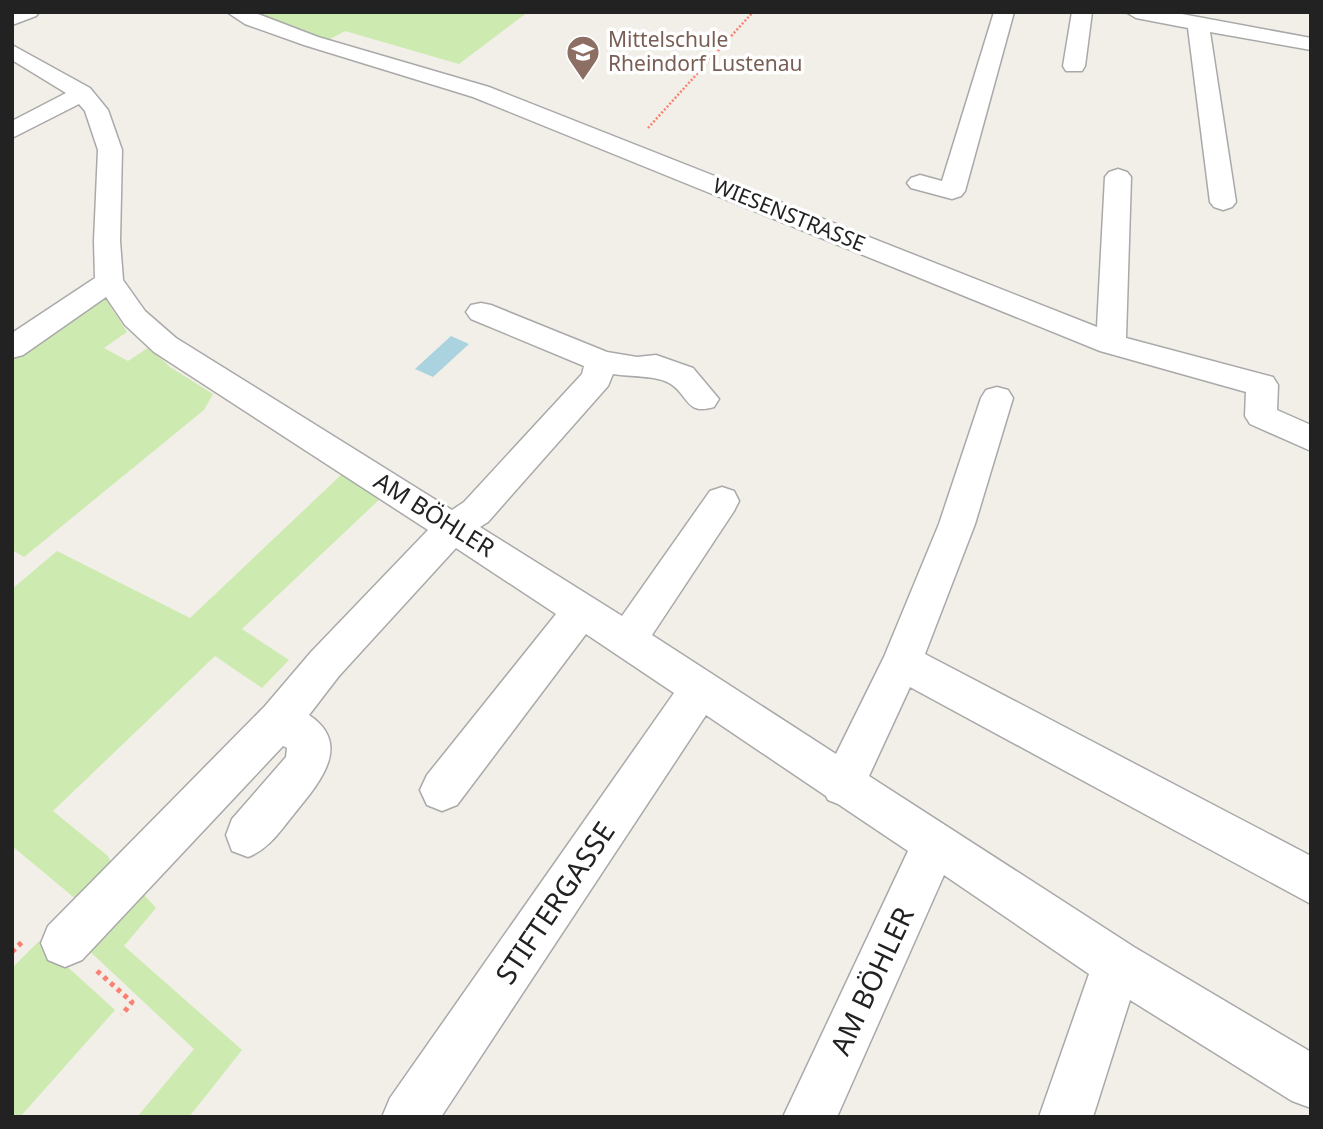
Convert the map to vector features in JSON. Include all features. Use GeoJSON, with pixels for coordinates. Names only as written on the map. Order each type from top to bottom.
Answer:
{"type":"FeatureCollection","features":[{"type":"Feature","properties":{"kind":"street"},"geometry":{"type":"LineString","coordinates":[[12,19],[29,12]]}},
{"type":"Feature","properties":{"kind":"street","name":"WIESENSTRASSE"},"geometry":{"type":"LineString","coordinates":[[237,12],[311,41],[481,92],[1111,344],[1262,385],[1261,416],[1311,439]]}},
{"type":"Feature","properties":{"kind":"street"},"geometry":{"type":"LineString","coordinates":[[920,183],[952,191],[1004,12]]}},
{"type":"Feature","properties":{"kind":"street"},"geometry":{"type":"LineString","coordinates":[[1074,66],[1082,12]]}},
{"type":"Feature","properties":{"kind":"street"},"geometry":{"type":"LineString","coordinates":[[1136,12],[1311,44]]}},
{"type":"Feature","properties":{"kind":"street"},"geometry":{"type":"LineString","coordinates":[[1265,12],[1270,23],[1269,36]]}},
{"type":"Feature","properties":{"kind":"street"},"geometry":{"type":"LineString","coordinates":[[1198,23],[1223,202]]}},
{"type":"Feature","properties":{"kind":"street"},"geometry":{"type":"LineString","coordinates":[[12,51],[82,93],[96,110],[110,150],[107,241],[109,281],[12,348]]}},
{"type":"Feature","properties":{"kind":"street"},"geometry":{"type":"LineString","coordinates":[[12,131],[82,93]]}},
{"type":"Feature","properties":{"kind":"street"},"geometry":{"type":"LineString","coordinates":[[1111,344],[1118,177]]}},
{"type":"Feature","properties":{"kind":"street","name":"AM BÖHLER"},"geometry":{"type":"LineString","coordinates":[[109,281],[135,318],[165,345],[200,370],[582,610],[1117,964],[1311,1082]]}},
{"type":"Feature","properties":{"kind":"street"},"geometry":{"type":"LineString","coordinates":[[481,312],[601,361],[637,368],[656,366],[682,376],[704,399]]}},
{"type":"Feature","properties":{"kind":"street"},"geometry":{"type":"LineString","coordinates":[[65,943],[281,719],[325,664],[453,527],[475,512],[597,378],[601,361]]}},
{"type":"Feature","properties":{"kind":"street"},"geometry":{"type":"LineString","coordinates":[[843,785],[902,662],[957,524],[997,398]]}},
{"type":"Feature","properties":{"kind":"street"},"geometry":{"type":"LineString","coordinates":[[627,640],[722,501]]}},
{"type":"Feature","properties":{"kind":"street"},"geometry":{"type":"LineString","coordinates":[[442,790],[582,610]]}},
{"type":"Feature","properties":{"kind":"street"},"geometry":{"type":"LineString","coordinates":[[902,662],[1311,881]]}},
{"type":"Feature","properties":{"kind":"street","name":"STIFTERGASSE"},"geometry":{"type":"LineString","coordinates":[[409,1117],[700,690]]}},
{"type":"Feature","properties":{"kind":"street"},"geometry":{"type":"LineString","coordinates":[[248,835],[307,765],[309,739],[281,719]]}},
{"type":"Feature","properties":{"kind":"street","name":"AM BÖHLER"},"geometry":{"type":"LineString","coordinates":[[810,1117],[934,845]]}},
{"type":"Feature","properties":{"kind":"street"},"geometry":{"type":"LineString","coordinates":[[1066,1117],[1117,964]]}},
{"type":"Feature","properties":{"kind":"path"},"geometry":{"type":"LineString","coordinates":[[629,150],[753,12]]}},
{"type":"Feature","properties":{"kind":"path"},"geometry":{"type":"LineString","coordinates":[[65,943],[132,1002],[122,1015]]}},
{"type":"Feature","properties":{"kind":"green space"},"geometry":{"type":"Polygon","coordinates":[[[238,12],[528,12],[459,64],[345,31],[321,44],[238,12]]]}},
{"type":"Feature","properties":{"kind":"green space"},"geometry":{"type":"Polygon","coordinates":[[[103,295],[127,332],[104,348],[128,361],[149,347],[170,367],[213,394],[204,410],[24,557],[12,550],[12,358],[103,295]]]}},
{"type":"Feature","properties":{"kind":"green space"},"geometry":{"type":"Polygon","coordinates":[[[342,474],[381,498],[242,629],[289,660],[262,688],[215,656],[53,811],[108,856],[115,872],[83,905],[12,846],[12,589],[57,551],[190,618],[342,474]]]}},
{"type":"Feature","properties":{"kind":"green space"},"geometry":{"type":"Polygon","coordinates":[[[137,887],[156,908],[124,946],[242,1050],[189,1117],[137,1117],[194,1049],[83,945],[137,887]]]}},
{"type":"Feature","properties":{"kind":"green space"},"geometry":{"type":"Polygon","coordinates":[[[39,941],[115,1010],[20,1117],[12,1117],[12,968],[39,941]]]}},
{"type":"Feature","properties":{"kind":"water"},"geometry":{"type":"Polygon","coordinates":[[[451,336],[469,344],[433,377],[415,369],[451,336]]]}},
{"type":"Feature","properties":{"kind":"place","name":"Mittelschule Rheindorf Lustenau"},"geometry":{"type":"Point","coordinates":[583,82]}}]}
